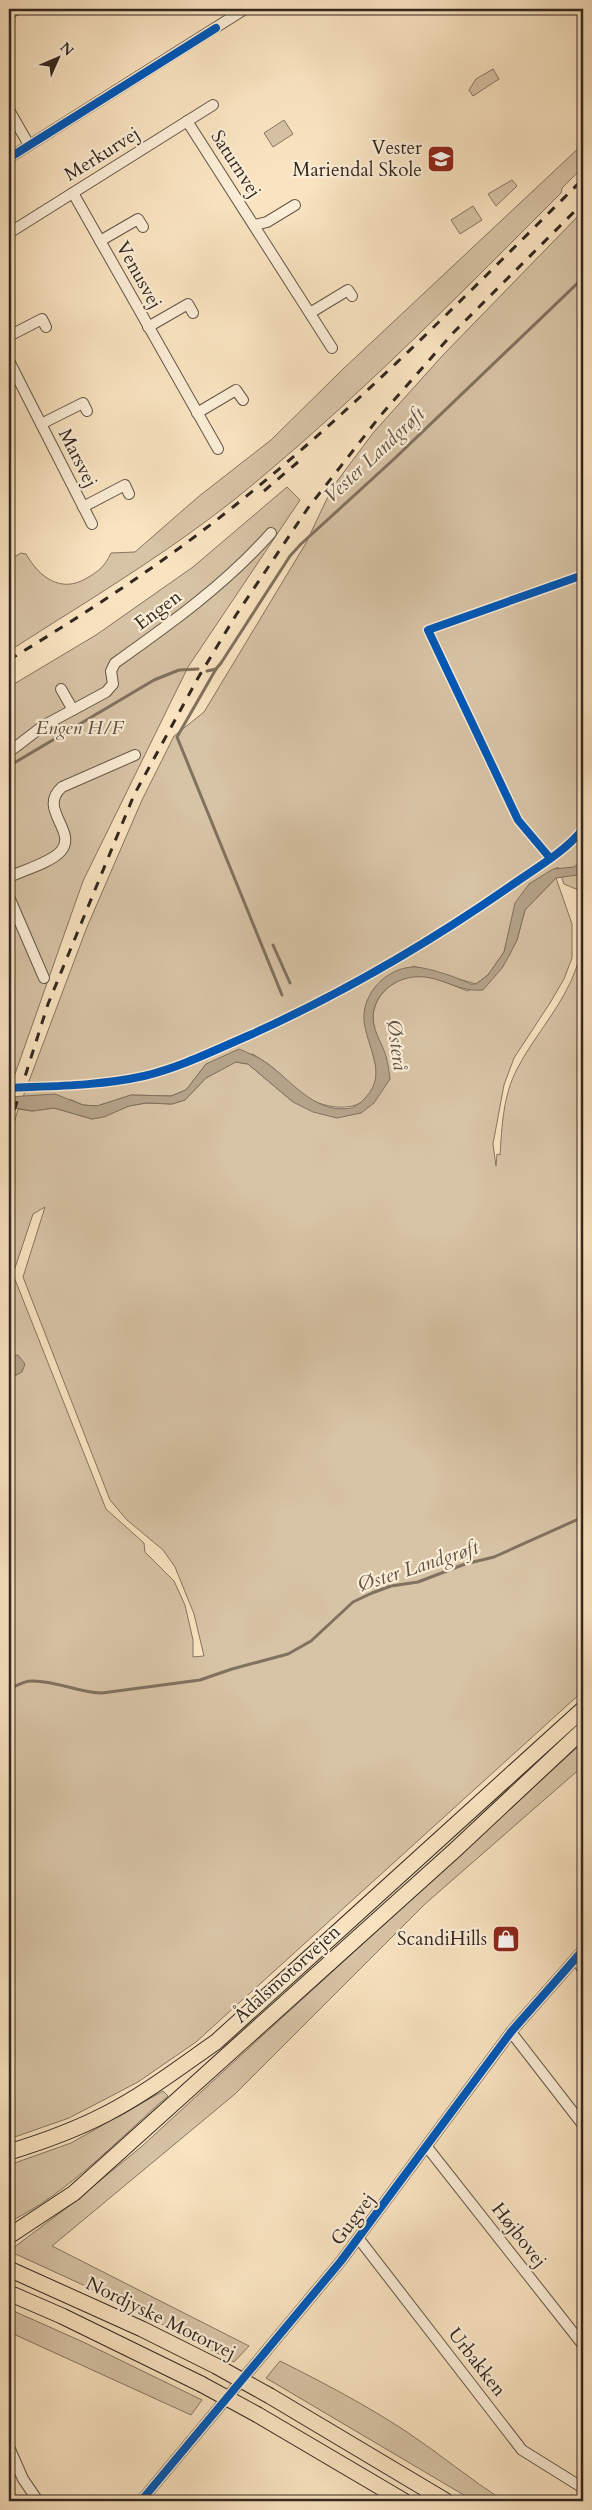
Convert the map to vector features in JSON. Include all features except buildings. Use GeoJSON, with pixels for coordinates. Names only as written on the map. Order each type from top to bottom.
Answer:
{"type":"FeatureCollection","features":[{"type":"Feature","properties":{"kind":"highway","name":"Ådalsmotorvejen"},"geometry":{"type":"LineString","coordinates":[[9,2152],[41,2142],[106,2114],[159,2083],[216,2042],[583,1709]]}},
{"type":"Feature","properties":{"kind":"highway","name":"Ådalsmotorvejen"},"geometry":{"type":"LineString","coordinates":[[9,2236],[74,2193],[455,1850],[583,1730]]}},
{"type":"Feature","properties":{"kind":"highway","name":"Nordjyske Motorvej"},"geometry":{"type":"LineString","coordinates":[[9,2269],[142,2329],[216,2366],[446,2501]]}},
{"type":"Feature","properties":{"kind":"highway"},"geometry":{"type":"LineString","coordinates":[[9,2293],[71,2320],[201,2384],[258,2415],[404,2501]]}},
{"type":"Feature","properties":{"kind":"street"},"geometry":{"type":"LineString","coordinates":[[9,14],[17,9]]}},
{"type":"Feature","properties":{"kind":"street"},"geometry":{"type":"LineString","coordinates":[[9,158],[245,9]]}},
{"type":"Feature","properties":{"kind":"street","name":"Merkurvej"},"geometry":{"type":"LineString","coordinates":[[9,233],[213,105]]}},
{"type":"Feature","properties":{"kind":"street"},"geometry":{"type":"LineString","coordinates":[[9,110],[28,145]]}},
{"type":"Feature","properties":{"kind":"street","name":"Saturnvej"},"geometry":{"type":"LineString","coordinates":[[187,121],[332,348]]}},
{"type":"Feature","properties":{"kind":"street","name":"Venusvej"},"geometry":{"type":"LineString","coordinates":[[73,193],[218,449]]}},
{"type":"Feature","properties":{"kind":"street","name":"Saturnvej"},"geometry":{"type":"LineString","coordinates":[[254,225],[267,222],[295,204]]}},
{"type":"Feature","properties":{"kind":"street","name":"Venusvej"},"geometry":{"type":"LineString","coordinates":[[100,241],[138,220],[143,227]]}},
{"type":"Feature","properties":{"kind":"street"},"geometry":{"type":"LineString","coordinates":[[310,313],[348,290],[352,296]]}},
{"type":"Feature","properties":{"kind":"street","name":"Venusvej"},"geometry":{"type":"LineString","coordinates":[[148,327],[188,304],[193,313]]}},
{"type":"Feature","properties":{"kind":"street"},"geometry":{"type":"LineString","coordinates":[[9,336],[42,320],[46,327]]}},
{"type":"Feature","properties":{"kind":"street","name":"Marsvej"},"geometry":{"type":"LineString","coordinates":[[9,362],[92,524]]}},
{"type":"Feature","properties":{"kind":"street"},"geometry":{"type":"LineString","coordinates":[[197,413],[236,390],[243,400]]}},
{"type":"Feature","properties":{"kind":"street","name":"Marsvej"},"geometry":{"type":"LineString","coordinates":[[41,424],[83,403],[87,411]]}},
{"type":"Feature","properties":{"kind":"street","name":"Marsvej"},"geometry":{"type":"LineString","coordinates":[[83,508],[125,486],[130,494]]}},
{"type":"Feature","properties":{"kind":"street","name":"Engen"},"geometry":{"type":"LineString","coordinates":[[9,752],[44,726],[106,692],[113,684],[111,671],[115,663],[189,610],[240,566],[271,533]]}},
{"type":"Feature","properties":{"kind":"street"},"geometry":{"type":"LineString","coordinates":[[61,689],[73,710]]}},
{"type":"Feature","properties":{"kind":"street"},"geometry":{"type":"LineString","coordinates":[[9,877],[55,857],[62,851],[65,836],[53,806],[53,798],[62,787],[135,755]]}},
{"type":"Feature","properties":{"kind":"street"},"geometry":{"type":"LineString","coordinates":[[9,897],[44,978]]}},
{"type":"Feature","properties":{"kind":"street","name":"Gugvej"},"geometry":{"type":"LineString","coordinates":[[141,2501],[359,2238],[511,2032],[583,1950]]}},
{"type":"Feature","properties":{"kind":"street"},"geometry":{"type":"LineString","coordinates":[[576,1958],[583,1970]]}},
{"type":"Feature","properties":{"kind":"street"},"geometry":{"type":"LineString","coordinates":[[511,2032],[583,2125]]}},
{"type":"Feature","properties":{"kind":"street","name":"Højbovej"},"geometry":{"type":"LineString","coordinates":[[427,2147],[583,2345]]}},
{"type":"Feature","properties":{"kind":"street","name":"Urbakken"},"geometry":{"type":"LineString","coordinates":[[359,2238],[522,2450],[583,2488]]}},
{"type":"Feature","properties":{"kind":"street"},"geometry":{"type":"LineString","coordinates":[[9,2448],[23,2478],[38,2501]]}},
{"type":"Feature","properties":{"kind":"green space"},"geometry":{"type":"Polygon","coordinates":[[[493,69],[499,79],[473,96],[469,90],[476,79],[493,69]]]}},
{"type":"Feature","properties":{"kind":"green space"},"geometry":{"type":"Polygon","coordinates":[[[284,120],[293,134],[273,147],[264,133],[284,120]]]}},
{"type":"Feature","properties":{"kind":"green space"},"geometry":{"type":"Polygon","coordinates":[[[583,144],[583,167],[562,188],[561,193],[415,338],[302,443],[202,524],[107,589],[9,651],[9,560],[21,553],[26,554],[37,570],[44,576],[60,584],[68,584],[77,583],[95,573],[104,565],[111,553],[135,552],[198,497],[271,440],[342,370],[583,144]]]}},
{"type":"Feature","properties":{"kind":"green space"},"geometry":{"type":"Polygon","coordinates":[[[512,180],[517,186],[496,206],[488,194],[512,180]]]}},
{"type":"Feature","properties":{"kind":"green space"},"geometry":{"type":"Polygon","coordinates":[[[473,206],[482,220],[460,234],[451,220],[473,206]]]}},
{"type":"Feature","properties":{"kind":"green space"},"geometry":{"type":"Polygon","coordinates":[[[583,211],[583,892],[564,884],[558,867],[529,884],[512,919],[504,952],[488,975],[476,984],[413,966],[367,1000],[369,1037],[376,1065],[376,1080],[372,1092],[365,1100],[356,1105],[335,1107],[312,1100],[299,1092],[276,1070],[253,1054],[206,1064],[186,1090],[171,1096],[131,1095],[97,1106],[83,1105],[72,1100],[23,1097],[87,927],[142,800],[174,736],[204,712],[306,543],[332,488],[373,433],[443,355],[583,211]]]}},
{"type":"Feature","properties":{"kind":"green space","name":"Engen H/F"},"geometry":{"type":"Polygon","coordinates":[[[287,487],[300,500],[188,667],[83,881],[15,1074],[9,1077],[9,687],[96,635],[193,567],[287,487]]]}},
{"type":"Feature","properties":{"kind":"green space"},"geometry":{"type":"Polygon","coordinates":[[[556,878],[572,924],[572,958],[564,979],[514,1058],[504,1085],[493,1144],[496,1166],[497,1154],[500,1155],[506,1100],[512,1079],[524,1056],[565,994],[577,966],[579,958],[579,917],[583,903],[583,1691],[196,2042],[138,2082],[69,2118],[9,2139],[9,1379],[11,1380],[9,1357],[9,1143],[18,1109],[32,1111],[54,1108],[92,1119],[129,1106],[146,1103],[172,1104],[185,1100],[206,1078],[235,1062],[248,1064],[293,1102],[361,1113],[390,1079],[373,1022],[375,1006],[384,991],[398,981],[414,976],[423,976],[440,980],[468,991],[502,968],[517,940],[525,910],[556,878]],[[45,1207],[33,1214],[14,1271],[14,1277],[106,1509],[144,1543],[145,1552],[174,1581],[185,1605],[193,1640],[193,1657],[204,1656],[194,1614],[175,1567],[163,1550],[127,1520],[110,1500],[23,1277],[45,1207]]]}},
{"type":"Feature","properties":{"kind":"green space"},"geometry":{"type":"Polygon","coordinates":[[[583,1742],[583,1766],[425,1904],[235,2094],[52,2246],[249,2346],[234,2362],[116,2300],[9,2251],[69,2206],[141,2147],[583,1742]]]}},
{"type":"Feature","properties":{"kind":"green space"},"geometry":{"type":"Polygon","coordinates":[[[163,2091],[168,2096],[92,2164],[52,2196],[9,2222],[9,2165],[71,2143],[163,2091]]]}},
{"type":"Feature","properties":{"kind":"green space"},"geometry":{"type":"Polygon","coordinates":[[[9,2309],[81,2341],[202,2400],[191,2415],[9,2332],[9,2309]]]}},
{"type":"Feature","properties":{"kind":"green space"},"geometry":{"type":"Polygon","coordinates":[[[280,2361],[392,2422],[504,2501],[474,2501],[266,2378],[280,2361]]]}},
{"type":"Feature","properties":{"kind":"shaded area"},"geometry":{"type":"Polygon","coordinates":[[[583,860],[583,871],[578,875],[556,878],[525,910],[517,940],[510,954],[502,968],[483,990],[469,990],[431,978],[421,977],[411,977],[402,980],[386,989],[375,1005],[373,1020],[386,1056],[390,1079],[374,1103],[361,1113],[337,1118],[313,1112],[293,1102],[248,1064],[236,1062],[206,1078],[185,1100],[172,1104],[146,1103],[129,1106],[104,1117],[92,1119],[54,1108],[32,1111],[9,1107],[9,1097],[55,1094],[83,1105],[97,1106],[131,1095],[171,1096],[186,1090],[206,1064],[239,1049],[268,1064],[317,1102],[339,1109],[351,1108],[359,1104],[366,1097],[375,1079],[376,1070],[366,1031],[364,1011],[371,993],[377,985],[393,972],[412,967],[433,970],[470,984],[476,984],[488,975],[504,952],[515,903],[529,884],[553,869],[574,867],[583,860]]]}},
{"type":"Feature","properties":{"kind":"shaded area"},"geometry":{"type":"Polygon","coordinates":[[[18,1355],[25,1364],[22,1372],[9,1379],[9,1357],[18,1355]]]}},
{"type":"Feature","properties":{"kind":"waterway","name":"Vester Landgrøft"},"geometry":{"type":"LineString","coordinates":[[207,671],[216,669],[221,663],[290,556],[301,544],[393,460],[583,278]]}},
{"type":"Feature","properties":{"kind":"waterway","name":"Vester Landgrøft"},"geometry":{"type":"LineString","coordinates":[[9,766],[154,680],[179,670],[198,669]]}},
{"type":"Feature","properties":{"kind":"waterway"},"geometry":{"type":"LineString","coordinates":[[216,669],[177,737],[282,995]]}},
{"type":"Feature","properties":{"kind":"waterway"},"geometry":{"type":"LineString","coordinates":[[273,945],[290,983]]}},
{"type":"Feature","properties":{"kind":"waterway","name":"Øster Landgrøft"},"geometry":{"type":"LineString","coordinates":[[9,1689],[26,1682],[40,1681],[102,1693],[200,1680],[288,1654],[311,1641],[353,1602],[372,1593],[391,1586],[418,1582],[465,1564],[494,1557],[583,1517]]}},
{"type":"Feature","properties":{"kind":"railway"},"geometry":{"type":"LineString","coordinates":[[9,660],[151,568],[206,528],[279,469],[412,348],[583,179]]}},
{"type":"Feature","properties":{"kind":"railway"},"geometry":{"type":"LineString","coordinates":[[9,1127],[48,1004],[134,795],[198,678],[236,615],[308,508],[381,415],[453,333],[583,203]]}},
{"type":"Feature","properties":{"kind":"railway"},"geometry":{"type":"LineString","coordinates":[[264,491],[298,462]]}},
{"type":"Feature","properties":{"kind":"cycle path"},"geometry":{"type":"LineString","coordinates":[[9,158],[216,28]]}},
{"type":"Feature","properties":{"kind":"cycle path"},"geometry":{"type":"LineString","coordinates":[[550,858],[518,820],[428,630],[583,575]]}},
{"type":"Feature","properties":{"kind":"cycle path"},"geometry":{"type":"LineString","coordinates":[[9,1088],[93,1084],[144,1076],[185,1063],[250,1035],[317,1003],[415,948],[548,860],[567,846],[583,829]]}},
{"type":"Feature","properties":{"kind":"cycle path"},"geometry":{"type":"LineString","coordinates":[[141,2501],[341,2261],[511,2032],[583,1950]]}},
{"type":"Feature","properties":{"kind":"place","name":"Vester Mariendal Skole"},"geometry":{"type":"Point","coordinates":[441,159]}},
{"type":"Feature","properties":{"kind":"place","name":"ScandiHills"},"geometry":{"type":"Point","coordinates":[506,1939]}},
{"type":"Feature","properties":{"kind":"water label","name":"Østerå"},"geometry":{"type":"Point","coordinates":[397,1045]}}]}
